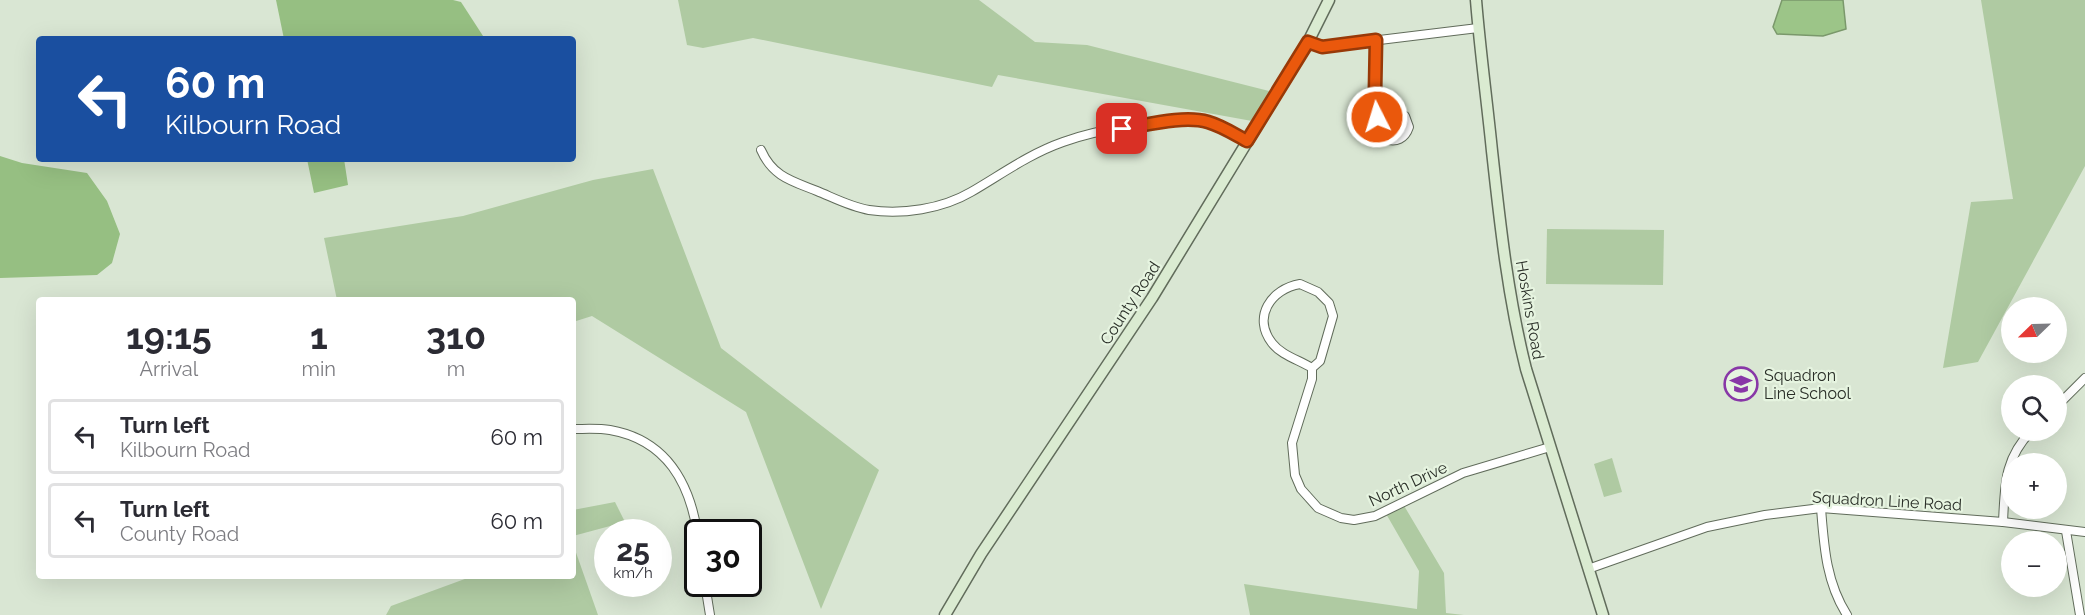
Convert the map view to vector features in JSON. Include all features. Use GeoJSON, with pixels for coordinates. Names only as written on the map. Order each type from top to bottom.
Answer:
{"type":"FeatureCollection","features":[{"type":"Feature","properties":{"kind":"street","name":"County Road"},"geometry":{"type":"LineString","coordinates":[[945,615],[981,554],[1152,298],[1308,42],[1329,0]]}},
{"type":"Feature","properties":{"kind":"street","name":"Hoskins Road"},"geometry":{"type":"LineString","coordinates":[[1476,0],[1512,307],[1526,369],[1603,615]]}},
{"type":"Feature","properties":{"kind":"street"},"geometry":{"type":"LineString","coordinates":[[1308,42],[1322,47],[1478,28]]}},
{"type":"Feature","properties":{"kind":"street"},"geometry":{"type":"LineString","coordinates":[[1376,40],[1376,105],[1379,128],[1383,136],[1391,141],[1403,138],[1409,128],[1405,116],[1376,105]]}},
{"type":"Feature","properties":{"kind":"street"},"geometry":{"type":"LineString","coordinates":[[761,150],[767,165],[782,177],[853,206],[896,212],[953,201],[969,194],[1027,157],[1084,135],[1194,120],[1207,122],[1247,141]]}},
{"type":"Feature","properties":{"kind":"street","name":"North Drive"},"geometry":{"type":"LineString","coordinates":[[1312,368],[1282,352],[1272,343],[1266,330],[1264,316],[1269,303],[1278,292],[1289,286],[1300,285],[1318,292],[1329,303],[1333,316],[1320,361],[1312,368],[1312,379],[1292,443],[1295,475],[1301,489],[1318,508],[1341,518],[1354,520],[1374,516],[1463,473],[1551,447]]}},
{"type":"Feature","properties":{"kind":"street"},"geometry":{"type":"LineString","coordinates":[[2067,395],[2085,378]]}},
{"type":"Feature","properties":{"kind":"street"},"geometry":{"type":"LineString","coordinates":[[576,429],[608,429],[627,434],[655,450],[672,465],[688,493],[694,519]]}},
{"type":"Feature","properties":{"kind":"street"},"geometry":{"type":"LineString","coordinates":[[2003,522],[2006,474],[2012,456],[2022,441]]}},
{"type":"Feature","properties":{"kind":"street"},"geometry":{"type":"LineString","coordinates":[[1821,508],[1825,559],[1832,586],[1847,615]]}},
{"type":"Feature","properties":{"kind":"street","name":"Squadron Line Road"},"geometry":{"type":"LineString","coordinates":[[1588,569],[1707,527],[1765,515],[1821,508],[2003,522],[2066,531]]}},
{"type":"Feature","properties":{"kind":"street","name":"Squadron Line Road"},"geometry":{"type":"LineString","coordinates":[[2067,531],[2085,532]]}},
{"type":"Feature","properties":{"kind":"street"},"geometry":{"type":"LineString","coordinates":[[2067,537],[2080,615]]}},
{"type":"Feature","properties":{"kind":"street"},"geometry":{"type":"LineString","coordinates":[[707,597],[710,615]]}},
{"type":"Feature","properties":{"kind":"shaded area"},"geometry":{"type":"Polygon","coordinates":[[[276,0],[453,0],[461,2],[483,36],[283,36],[276,0]]]}},
{"type":"Feature","properties":{"kind":"shaded area"},"geometry":{"type":"Polygon","coordinates":[[[678,0],[979,0],[1035,42],[1087,45],[1273,92],[1252,121],[998,75],[992,87],[753,38],[703,48],[687,45],[678,0]]]}},
{"type":"Feature","properties":{"kind":"shaded area"},"geometry":{"type":"Polygon","coordinates":[[[1782,0],[1843,0],[1846,29],[1823,36],[1777,34],[1773,27],[1782,0]]]}},
{"type":"Feature","properties":{"kind":"shaded area"},"geometry":{"type":"Polygon","coordinates":[[[1981,0],[2085,0],[2085,166],[2013,297],[2001,297],[2001,320],[1978,362],[1943,368],[1971,202],[2013,199],[1981,0]]]}},
{"type":"Feature","properties":{"kind":"shaded area"},"geometry":{"type":"Polygon","coordinates":[[[0,156],[22,163],[87,173],[107,201],[120,234],[112,263],[97,275],[0,278],[0,156]]]}},
{"type":"Feature","properties":{"kind":"shaded area"},"geometry":{"type":"Polygon","coordinates":[[[308,162],[344,162],[348,185],[314,193],[308,162]]]}},
{"type":"Feature","properties":{"kind":"shaded area"},"geometry":{"type":"Polygon","coordinates":[[[653,169],[721,348],[879,470],[821,609],[746,412],[592,316],[576,321],[576,297],[336,297],[324,238],[463,216],[593,180],[653,169]]]}},
{"type":"Feature","properties":{"kind":"shaded area"},"geometry":{"type":"Polygon","coordinates":[[[1547,229],[1664,230],[1663,285],[1546,284],[1547,229]]]}},
{"type":"Feature","properties":{"kind":"shaded area"},"geometry":{"type":"Polygon","coordinates":[[[1612,458],[1622,492],[1604,497],[1594,464],[1612,458]]]}},
{"type":"Feature","properties":{"kind":"shaded area"},"geometry":{"type":"Polygon","coordinates":[[[615,502],[624,519],[594,519],[594,530],[576,535],[576,509],[615,502]]]}},
{"type":"Feature","properties":{"kind":"shaded area"},"geometry":{"type":"Polygon","coordinates":[[[1403,504],[1444,573],[1446,613],[1464,615],[1250,615],[1244,584],[1417,609],[1419,571],[1385,512],[1403,504]]]}},
{"type":"Feature","properties":{"kind":"shaded area"},"geometry":{"type":"Polygon","coordinates":[[[576,553],[598,615],[386,615],[391,606],[465,579],[576,579],[576,553]]]}},
{"type":"Feature","properties":{"kind":"place","name":"Squadron Line School"},"geometry":{"type":"Point","coordinates":[1741,384]}},
{"type":"Feature","properties":{"kind":"route"},"geometry":{"type":"LineString","coordinates":[[1122,129],[1194,120],[1207,122],[1247,141],[1308,42],[1322,47],[1376,40],[1377,117]]}}]}
